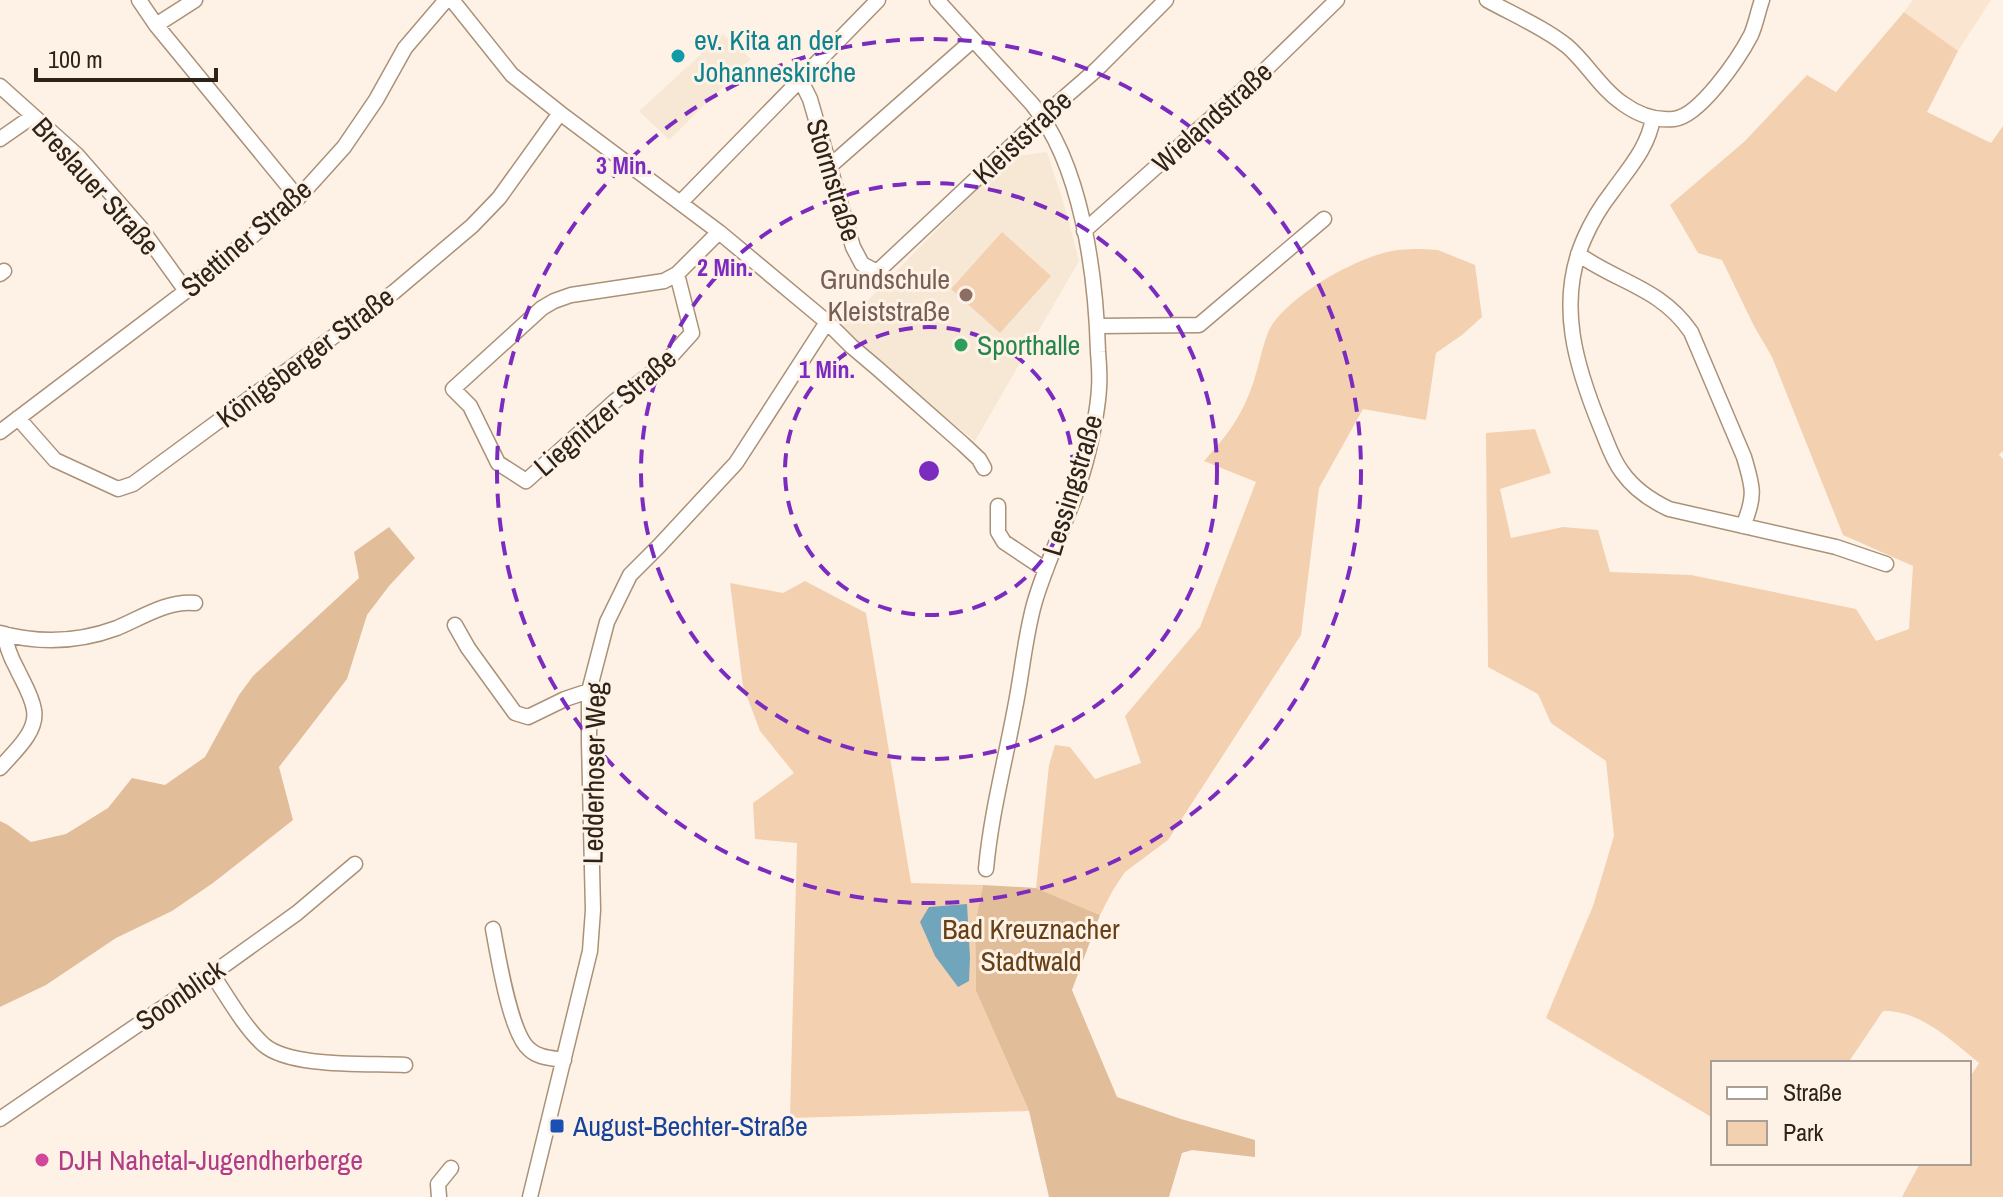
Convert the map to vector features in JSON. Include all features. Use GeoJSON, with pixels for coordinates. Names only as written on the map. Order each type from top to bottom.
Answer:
{"type":"FeatureCollection","features":[{"type":"Feature","properties":{"kind":"street"},"geometry":{"type":"LineString","coordinates":[[139,0],[298,198]]}},
{"type":"Feature","properties":{"kind":"street"},"geometry":{"type":"LineString","coordinates":[[156,25],[195,0]]}},
{"type":"Feature","properties":{"kind":"street"},"geometry":{"type":"LineString","coordinates":[[449,0],[512,75],[719,232],[827,322],[963,444],[984,468]]}},
{"type":"Feature","properties":{"kind":"street","name":"Stettiner Straße"},"geometry":{"type":"LineString","coordinates":[[0,432],[186,291],[298,198],[344,147],[376,100],[405,48],[433,13],[449,0]]}},
{"type":"Feature","properties":{"kind":"street"},"geometry":{"type":"LineString","coordinates":[[681,202],[878,0]]}},
{"type":"Feature","properties":{"kind":"street","name":"Lessingstraße"},"geometry":{"type":"LineString","coordinates":[[937,0],[1042,117],[1055,141],[1070,179],[1084,231],[1098,326],[1099,387],[1087,455],[1034,604],[989,832],[986,869]]}},
{"type":"Feature","properties":{"kind":"street","name":"Wielandstraße"},"geometry":{"type":"LineString","coordinates":[[1084,231],[1263,72],[1337,0]]}},
{"type":"Feature","properties":{"kind":"street"},"geometry":{"type":"LineString","coordinates":[[1487,0],[1551,34],[1578,56],[1620,102],[1640,114],[1675,119],[1696,108],[1715,88],[1751,34],[1762,0]]}},
{"type":"Feature","properties":{"kind":"street","name":"Kleiststraße"},"geometry":{"type":"LineString","coordinates":[[877,272],[1096,70],[1161,2]]}},
{"type":"Feature","properties":{"kind":"street"},"geometry":{"type":"LineString","coordinates":[[830,166],[973,40]]}},
{"type":"Feature","properties":{"kind":"street","name":"Stormstraße"},"geometry":{"type":"LineString","coordinates":[[801,81],[810,99],[853,247],[862,264],[877,272]]}},
{"type":"Feature","properties":{"kind":"street","name":"Breslauer Straße"},"geometry":{"type":"LineString","coordinates":[[0,86],[77,155],[131,216],[186,291]]}},
{"type":"Feature","properties":{"kind":"street","name":"Königsberger Straße"},"geometry":{"type":"LineString","coordinates":[[18,418],[55,460],[118,489],[133,484],[394,292],[472,226],[499,198],[560,113]]}},
{"type":"Feature","properties":{"kind":"street"},"geometry":{"type":"LineString","coordinates":[[0,139],[33,116]]}},
{"type":"Feature","properties":{"kind":"street"},"geometry":{"type":"LineString","coordinates":[[1653,118],[1649,139],[1596,217],[1578,254],[1570,283],[1574,352],[1616,464],[1635,487],[1669,509],[1836,547],[1886,564]]}},
{"type":"Feature","properties":{"kind":"street"},"geometry":{"type":"LineString","coordinates":[[1098,326],[1199,325],[1324,219]]}},
{"type":"Feature","properties":{"kind":"street"},"geometry":{"type":"LineString","coordinates":[[677,274],[719,232]]}},
{"type":"Feature","properties":{"kind":"street"},"geometry":{"type":"LineString","coordinates":[[1578,254],[1664,302],[1679,315],[1691,332],[1750,476],[1751,506],[1743,526]]}},
{"type":"Feature","properties":{"kind":"street","name":"Liegnitzer Straße"},"geometry":{"type":"LineString","coordinates":[[677,274],[692,333],[665,363],[615,401],[526,481],[498,463],[470,406],[453,389],[542,308],[554,301],[571,295],[646,285],[677,274]]}},
{"type":"Feature","properties":{"kind":"street","name":"Ledderhoser Weg"},"geometry":{"type":"LineString","coordinates":[[530,1197],[590,951],[593,910],[589,691],[607,622],[630,575],[736,463],[827,322]]}},
{"type":"Feature","properties":{"kind":"street"},"geometry":{"type":"LineString","coordinates":[[998,506],[998,532],[1004,542],[1046,570]]}},
{"type":"Feature","properties":{"kind":"street"},"geometry":{"type":"LineString","coordinates":[[2,633],[31,640],[70,640],[115,629],[178,603],[195,603]]}},
{"type":"Feature","properties":{"kind":"street"},"geometry":{"type":"LineString","coordinates":[[455,625],[515,713],[528,717],[589,691]]}},
{"type":"Feature","properties":{"kind":"street"},"geometry":{"type":"LineString","coordinates":[[0,768],[27,736],[35,714],[2,633]]}},
{"type":"Feature","properties":{"kind":"street","name":"Soonblick"},"geometry":{"type":"LineString","coordinates":[[0,1119],[297,913],[355,864]]}},
{"type":"Feature","properties":{"kind":"street"},"geometry":{"type":"LineString","coordinates":[[493,929],[519,1037],[527,1048],[537,1054],[564,1060]]}},
{"type":"Feature","properties":{"kind":"street"},"geometry":{"type":"LineString","coordinates":[[212,974],[258,1039],[273,1052],[326,1062],[405,1065]]}},
{"type":"Feature","properties":{"kind":"street"},"geometry":{"type":"LineString","coordinates":[[439,1197],[438,1184],[451,1168]]}},
{"type":"Feature","properties":{"kind":"shaded area"},"geometry":{"type":"Polygon","coordinates":[[[1913,0],[1991,0],[1958,51],[1904,12],[1913,0]]]}},
{"type":"Feature","properties":{"kind":"shaded area"},"geometry":{"type":"Polygon","coordinates":[[[723,34],[751,59],[669,140],[639,111],[723,34]]]}},
{"type":"Feature","properties":{"kind":"shaded area","name":"Grundschule Kleiststraße"},"geometry":{"type":"Polygon","coordinates":[[[1047,152],[1079,261],[975,441],[855,346],[840,329],[1008,157],[1047,152]]]}},
{"type":"Feature","properties":{"kind":"green space"},"geometry":{"type":"Polygon","coordinates":[[[1904,12],[1958,51],[1927,112],[1991,143],[2003,126],[2003,451],[1999,455],[2003,459],[2003,1197],[1902,1197],[1919,1165],[1971,1165],[1971,1076],[1979,1063],[1934,1028],[1910,1015],[1883,1011],[1849,1061],[1711,1061],[1711,1117],[1546,1018],[1593,906],[1614,836],[1606,761],[1551,723],[1538,694],[1488,667],[1486,433],[1535,429],[1551,473],[1500,489],[1511,538],[1563,527],[1598,530],[1610,572],[1691,575],[1856,609],[1876,641],[1909,629],[1913,566],[1843,535],[1772,357],[1722,260],[1698,253],[1670,205],[1745,141],[1807,75],[1836,92],[1904,12]]]}},
{"type":"Feature","properties":{"kind":"green space"},"geometry":{"type":"Polygon","coordinates":[[[1002,232],[1051,276],[1000,333],[951,289],[1002,232]]]}},
{"type":"Feature","properties":{"kind":"green space"},"geometry":{"type":"Polygon","coordinates":[[[1438,250],[1475,265],[1482,317],[1436,353],[1426,420],[1363,409],[1319,488],[1301,635],[1168,840],[1125,872],[1100,915],[1036,888],[1049,765],[1055,745],[1070,747],[1095,779],[1141,763],[1125,716],[1200,627],[1256,482],[1204,461],[1242,410],[1272,325],[1295,300],[1347,267],[1382,253],[1438,250]]]}},
{"type":"Feature","properties":{"kind":"green space"},"geometry":{"type":"Polygon","coordinates":[[[389,527],[415,558],[367,615],[347,679],[279,767],[293,820],[172,911],[116,938],[46,985],[0,1007],[0,821],[31,842],[66,834],[108,808],[132,778],[165,785],[205,757],[253,676],[359,578],[354,552],[389,527]]]}},
{"type":"Feature","properties":{"kind":"green space"},"geometry":{"type":"Polygon","coordinates":[[[805,581],[866,613],[911,883],[983,885],[975,924],[976,991],[1029,1111],[790,1118],[797,843],[755,839],[753,803],[794,773],[760,731],[743,686],[730,583],[783,593],[805,581]]]}},
{"type":"Feature","properties":{"kind":"green space","name":"Bad Kreuznacher Stadtwald"},"geometry":{"type":"Polygon","coordinates":[[[983,885],[1036,888],[1100,915],[1072,990],[1117,1097],[1255,1140],[1255,1157],[1192,1150],[1182,1153],[1169,1197],[1049,1197],[1029,1111],[976,991],[975,924],[983,885]]]}},
{"type":"Feature","properties":{"kind":"water"},"geometry":{"type":"Polygon","coordinates":[[[967,904],[969,981],[958,987],[935,956],[920,922],[929,907],[967,904]]]}},
{"type":"Feature","properties":{"kind":"place","name":"ev. Kita an der Johanneskirche"},"geometry":{"type":"Point","coordinates":[678,56]}},
{"type":"Feature","properties":{"kind":"place","name":"Grundschule Kleiststraße"},"geometry":{"type":"Point","coordinates":[966,295]}},
{"type":"Feature","properties":{"kind":"place","name":"Sporthalle"},"geometry":{"type":"Point","coordinates":[961,345]}},
{"type":"Feature","properties":{"kind":"place","name":"August-Bechter-Straße"},"geometry":{"type":"Point","coordinates":[557,1126]}},
{"type":"Feature","properties":{"kind":"place","name":"DJH Nahetal-Jugendherberge"},"geometry":{"type":"Point","coordinates":[42,1160]}}]}
